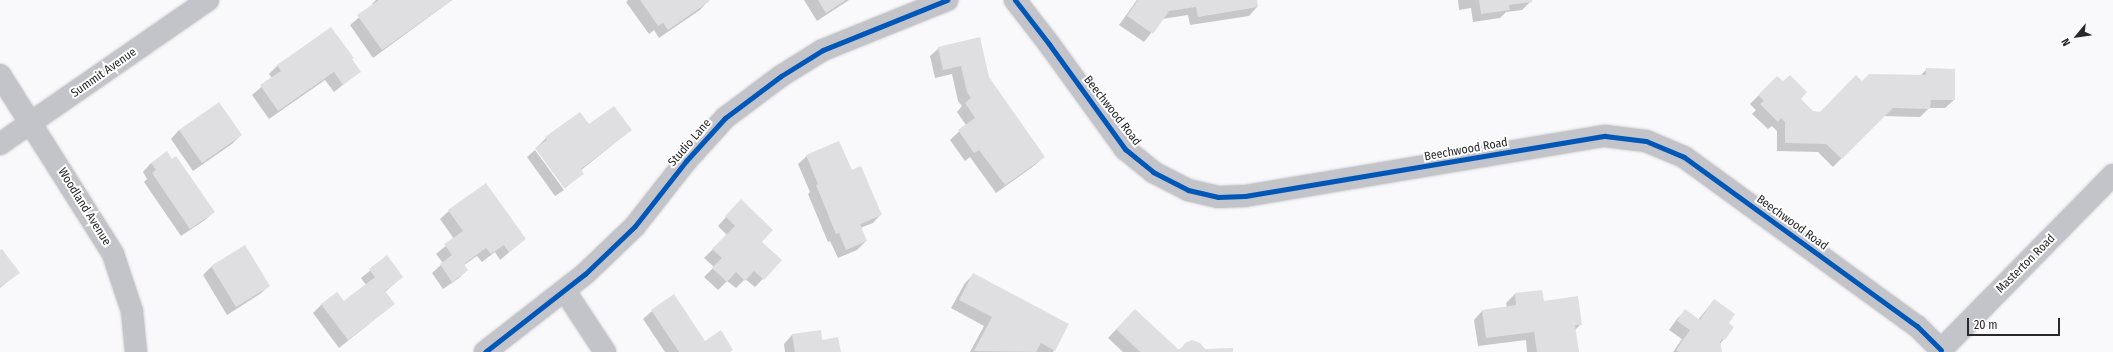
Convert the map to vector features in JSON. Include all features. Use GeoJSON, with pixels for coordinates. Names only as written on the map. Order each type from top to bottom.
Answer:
{"type":"FeatureCollection","features":[{"type":"Feature","properties":{"kind":"street","name":"Summit Avenue"},"geometry":{"type":"LineString","coordinates":[[0,144],[32,124],[208,0]]}},
{"type":"Feature","properties":{"kind":"street","name":"Studio Lane"},"geometry":{"type":"LineString","coordinates":[[485,352],[565,291],[636,226],[686,161],[725,118],[781,76],[823,50],[947,0]]}},
{"type":"Feature","properties":{"kind":"street","name":"Beechwood Road"},"geometry":{"type":"LineString","coordinates":[[1015,0],[1049,44],[1125,149],[1153,172],[1188,190],[1218,197],[1245,196],[1605,136],[1646,141],[1684,157],[1917,326],[1940,351]]}},
{"type":"Feature","properties":{"kind":"street","name":"Woodland Avenue"},"geometry":{"type":"LineString","coordinates":[[0,75],[113,254],[132,311],[136,352]]}},
{"type":"Feature","properties":{"kind":"street","name":"Masterton Road"},"geometry":{"type":"LineString","coordinates":[[1940,351],[2113,175]]}},
{"type":"Feature","properties":{"kind":"street"},"geometry":{"type":"LineString","coordinates":[[565,291],[605,352]]}},
{"type":"Feature","properties":{"kind":"building"},"geometry":{"type":"Polygon","coordinates":[[[379,0],[452,0],[382,50],[357,15],[379,0]]]}},
{"type":"Feature","properties":{"kind":"building"},"geometry":{"type":"Polygon","coordinates":[[[640,0],[710,1],[668,30],[663,23],[658,26],[640,0]]]}},
{"type":"Feature","properties":{"kind":"building"},"geometry":{"type":"Polygon","coordinates":[[[818,0],[846,0],[826,13],[818,0]]]}},
{"type":"Feature","properties":{"kind":"building"},"geometry":{"type":"Polygon","coordinates":[[[1138,0],[1257,0],[1258,7],[1198,17],[1196,7],[1169,11],[1153,34],[1127,16],[1138,0]]]}},
{"type":"Feature","properties":{"kind":"building"},"geometry":{"type":"Polygon","coordinates":[[[1479,0],[1531,0],[1532,2],[1509,5],[1510,10],[1481,14],[1479,0]]]}},
{"type":"Feature","properties":{"kind":"building"},"geometry":{"type":"Polygon","coordinates":[[[331,27],[354,58],[352,59],[361,72],[343,85],[334,72],[278,111],[260,85],[281,71],[277,65],[331,27]]]}},
{"type":"Feature","properties":{"kind":"building"},"geometry":{"type":"Polygon","coordinates":[[[980,37],[989,77],[1045,157],[1005,185],[979,150],[974,153],[958,130],[975,118],[965,103],[971,98],[967,92],[961,66],[943,70],[938,47],[980,37]]]}},
{"type":"Feature","properties":{"kind":"building"},"geometry":{"type":"Polygon","coordinates":[[[1926,68],[1955,69],[1955,100],[1931,100],[1930,109],[1893,108],[1842,159],[1826,144],[1785,143],[1785,122],[1781,118],[1778,122],[1760,104],[1764,101],[1758,95],[1777,76],[1783,81],[1790,75],[1807,92],[1801,99],[1813,111],[1820,112],[1856,75],[1862,81],[1869,74],[1926,75],[1926,68]]]}},
{"type":"Feature","properties":{"kind":"building"},"geometry":{"type":"Polygon","coordinates":[[[219,102],[242,135],[202,163],[179,130],[219,102]]]}},
{"type":"Feature","properties":{"kind":"building"},"geometry":{"type":"Polygon","coordinates":[[[614,106],[632,130],[581,169],[584,174],[564,188],[535,148],[547,140],[545,137],[580,112],[589,124],[614,106]]]}},
{"type":"Feature","properties":{"kind":"building"},"geometry":{"type":"Polygon","coordinates":[[[839,141],[852,170],[861,166],[882,215],[860,224],[867,241],[846,250],[839,233],[836,234],[816,185],[818,184],[806,155],[839,141]]]}},
{"type":"Feature","properties":{"kind":"building"},"geometry":{"type":"Polygon","coordinates":[[[167,151],[172,159],[176,156],[215,212],[190,229],[152,173],[156,170],[151,163],[167,151]]]}},
{"type":"Feature","properties":{"kind":"building"},"geometry":{"type":"Polygon","coordinates":[[[486,183],[526,239],[509,252],[504,245],[491,254],[486,248],[464,264],[468,270],[452,282],[440,264],[452,255],[444,244],[463,231],[448,210],[486,183]]]}},
{"type":"Feature","properties":{"kind":"building"},"geometry":{"type":"Polygon","coordinates":[[[741,199],[773,230],[762,242],[782,260],[764,280],[754,271],[745,281],[736,272],[727,282],[712,268],[722,258],[712,249],[735,226],[725,216],[741,199]]]}},
{"type":"Feature","properties":{"kind":"building"},"geometry":{"type":"Polygon","coordinates":[[[245,245],[270,286],[236,307],[211,266],[245,245]]]}},
{"type":"Feature","properties":{"kind":"building"},"geometry":{"type":"Polygon","coordinates":[[[2,249],[20,273],[0,287],[0,250],[2,249]]]}},
{"type":"Feature","properties":{"kind":"building"},"geometry":{"type":"Polygon","coordinates":[[[387,255],[403,277],[385,291],[395,304],[348,340],[321,304],[337,292],[344,301],[375,277],[369,269],[387,255]]]}},
{"type":"Feature","properties":{"kind":"building"},"geometry":{"type":"Polygon","coordinates":[[[973,273],[1069,324],[1055,351],[1041,343],[1036,352],[974,351],[992,317],[959,300],[973,273]]]}},
{"type":"Feature","properties":{"kind":"building"},"geometry":{"type":"Polygon","coordinates":[[[1542,290],[1544,301],[1578,296],[1582,325],[1575,325],[1579,352],[1537,352],[1534,332],[1486,338],[1482,310],[1516,305],[1515,293],[1542,290]]]}},
{"type":"Feature","properties":{"kind":"building"},"geometry":{"type":"Polygon","coordinates":[[[674,294],[705,341],[721,330],[733,350],[730,352],[679,352],[651,310],[674,294]]]}},
{"type":"Feature","properties":{"kind":"building"},"geometry":{"type":"Polygon","coordinates":[[[1714,299],[1735,314],[1729,323],[1734,327],[1725,340],[1722,339],[1720,342],[1722,352],[1679,352],[1676,350],[1690,330],[1677,321],[1685,309],[1700,320],[1714,299]]]}},
{"type":"Feature","properties":{"kind":"building"},"geometry":{"type":"Polygon","coordinates":[[[1135,309],[1178,349],[1181,349],[1185,343],[1192,340],[1200,343],[1205,349],[1233,348],[1233,352],[1140,352],[1116,329],[1135,309]]]}},
{"type":"Feature","properties":{"kind":"building"},"geometry":{"type":"Polygon","coordinates":[[[821,330],[822,340],[838,337],[841,352],[795,352],[792,334],[821,330]]]}},
{"type":"Feature","properties":{"kind":"cycle path"},"geometry":{"type":"LineString","coordinates":[[485,352],[585,274],[635,226],[686,161],[725,118],[781,76],[823,50],[947,0]]}},
{"type":"Feature","properties":{"kind":"cycle path"},"geometry":{"type":"LineString","coordinates":[[1015,0],[1049,44],[1125,149],[1153,172],[1188,190],[1218,197],[1245,196],[1605,136],[1646,141],[1684,157],[1917,326],[1941,350]]}}]}
